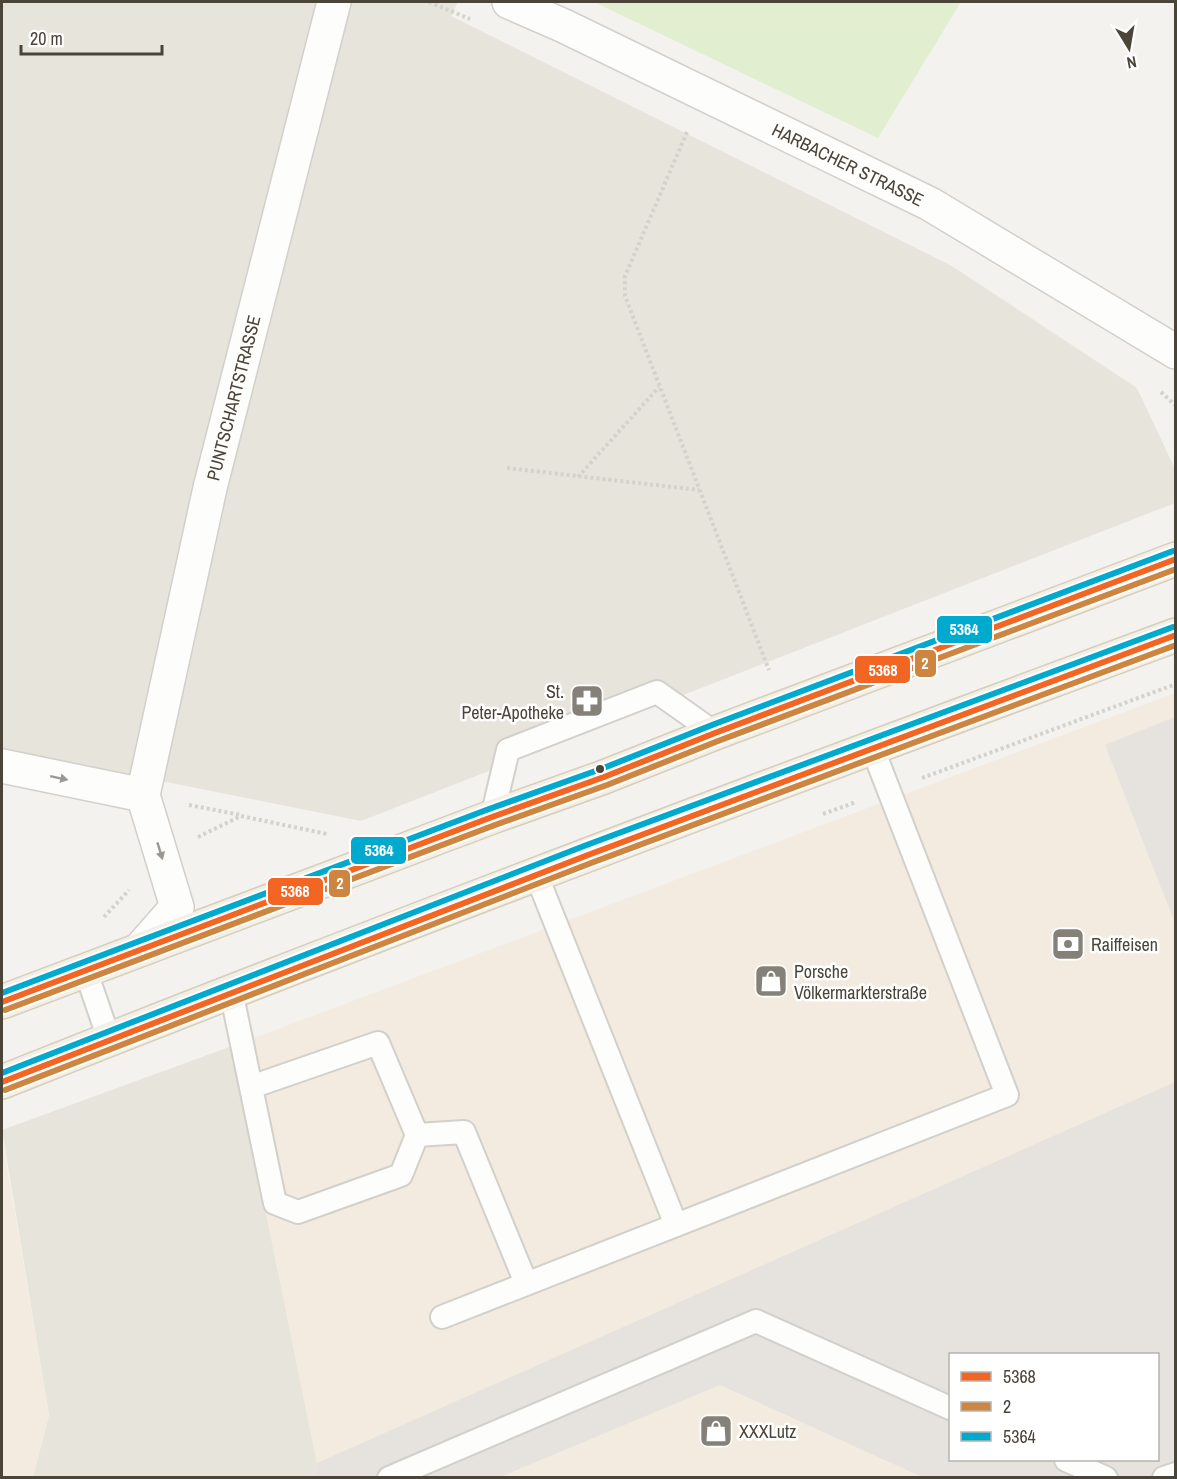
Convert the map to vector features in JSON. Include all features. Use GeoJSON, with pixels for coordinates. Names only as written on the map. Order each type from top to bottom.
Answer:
{"type":"FeatureCollection","features":[{"type":"Feature","properties":{"kind":"main road"},"geometry":{"type":"LineString","coordinates":[[2,1002],[141,948],[604,777],[714,733],[1176,559]]}},
{"type":"Feature","properties":{"kind":"main road"},"geometry":{"type":"LineString","coordinates":[[2,1082],[536,874],[1176,635]]}},
{"type":"Feature","properties":{"kind":"street","name":"PUNTSCHARTSTRASSE"},"geometry":{"type":"LineString","coordinates":[[143,795],[210,488],[334,2]]}},
{"type":"Feature","properties":{"kind":"street","name":"HARBACHER STRASSE"},"geometry":{"type":"LineString","coordinates":[[509,2],[564,26],[930,204],[1176,352]]}},
{"type":"Feature","properties":{"kind":"street"},"geometry":{"type":"LineString","coordinates":[[2,766],[143,795],[177,907],[141,948]]}},
{"type":"Feature","properties":{"kind":"lane"},"geometry":{"type":"LineString","coordinates":[[492,817],[508,750],[657,692],[714,733]]}},
{"type":"Feature","properties":{"kind":"lane"},"geometry":{"type":"LineString","coordinates":[[442,1317],[1007,1095],[872,747]]}},
{"type":"Feature","properties":{"kind":"lane"},"geometry":{"type":"LineString","coordinates":[[536,874],[676,1225]]}},
{"type":"Feature","properties":{"kind":"lane"},"geometry":{"type":"LineString","coordinates":[[85,969],[109,1039]]}},
{"type":"Feature","properties":{"kind":"lane"},"geometry":{"type":"LineString","coordinates":[[231,992],[275,1203],[298,1212],[401,1175],[417,1136],[378,1043],[251,1087]]}},
{"type":"Feature","properties":{"kind":"lane"},"geometry":{"type":"LineString","coordinates":[[417,1136],[464,1132],[526,1283]]}},
{"type":"Feature","properties":{"kind":"lane"},"geometry":{"type":"LineString","coordinates":[[389,1478],[756,1321],[949,1407]]}},
{"type":"Feature","properties":{"kind":"lane"},"geometry":{"type":"LineString","coordinates":[[1068,1461],[1106,1478]]}},
{"type":"Feature","properties":{"kind":"lane"},"geometry":{"type":"LineString","coordinates":[[1164,1478],[1176,1474]]}},
{"type":"Feature","properties":{"kind":"path"},"geometry":{"type":"LineString","coordinates":[[704,94],[625,276],[625,296],[773,679]]}},
{"type":"Feature","properties":{"kind":"path"},"geometry":{"type":"LineString","coordinates":[[578,477],[659,387]]}},
{"type":"Feature","properties":{"kind":"path"},"geometry":{"type":"LineString","coordinates":[[507,468],[699,490]]}},
{"type":"Feature","properties":{"kind":"shaded area"},"geometry":{"type":"Polygon","coordinates":[[[2,2],[458,2],[451,16],[952,266],[1137,388],[1175,469],[1175,503],[361,821],[2,749],[2,2]]]}},
{"type":"Feature","properties":{"kind":"shaded area"},"geometry":{"type":"Polygon","coordinates":[[[1175,693],[1175,1477],[314,1477],[317,1463],[232,1046],[1175,693]]]}},
{"type":"Feature","properties":{"kind":"shaded area"},"geometry":{"type":"Polygon","coordinates":[[[1175,717],[1175,923],[1105,745],[1175,717]]]}},
{"type":"Feature","properties":{"kind":"shaded area"},"geometry":{"type":"Polygon","coordinates":[[[232,1046],[317,1463],[314,1477],[33,1477],[49,1415],[2,1130],[232,1046]]]}},
{"type":"Feature","properties":{"kind":"shaded area"},"geometry":{"type":"Polygon","coordinates":[[[1175,1082],[1175,1477],[922,1477],[720,1385],[500,1477],[314,1478],[317,1463],[1175,1082]]]}},
{"type":"Feature","properties":{"kind":"shaded area"},"geometry":{"type":"Polygon","coordinates":[[[2,1138],[49,1415],[33,1477],[2,1477],[2,1138]]]}},
{"type":"Feature","properties":{"kind":"green space"},"geometry":{"type":"Polygon","coordinates":[[[594,2],[961,2],[878,138],[594,2]]]}},
{"type":"Feature","properties":{"kind":"transit line","name":"5364"},"geometry":{"type":"LineString","coordinates":[[2,993],[601,769],[1173,551]]}},
{"type":"Feature","properties":{"kind":"transit line","name":"5368"},"geometry":{"type":"LineString","coordinates":[[2,1002],[604,777],[1176,559]]}},
{"type":"Feature","properties":{"kind":"transit line","name":"2"},"geometry":{"type":"LineString","coordinates":[[5,1010],[1176,569]]}},
{"type":"Feature","properties":{"kind":"transit line","name":"5364"},"geometry":{"type":"LineString","coordinates":[[2,1073],[584,846],[1173,627]]}},
{"type":"Feature","properties":{"kind":"transit line","name":"5368"},"geometry":{"type":"LineString","coordinates":[[2,1082],[588,855],[1176,635]]}},
{"type":"Feature","properties":{"kind":"transit line","name":"2"},"geometry":{"type":"LineString","coordinates":[[5,1090],[591,863],[1176,645]]}},
{"type":"Feature","properties":{"kind":"place","name":"St. Peter-Apotheke"},"geometry":{"type":"Point","coordinates":[587,701]}},
{"type":"Feature","properties":{"kind":"place","name":"Raiffeisen"},"geometry":{"type":"Point","coordinates":[1068,944]}},
{"type":"Feature","properties":{"kind":"place","name":"Porsche Völkermarkterstraße"},"geometry":{"type":"Point","coordinates":[771,981]}},
{"type":"Feature","properties":{"kind":"place","name":"XXXLutz"},"geometry":{"type":"Point","coordinates":[716,1431]}}]}
